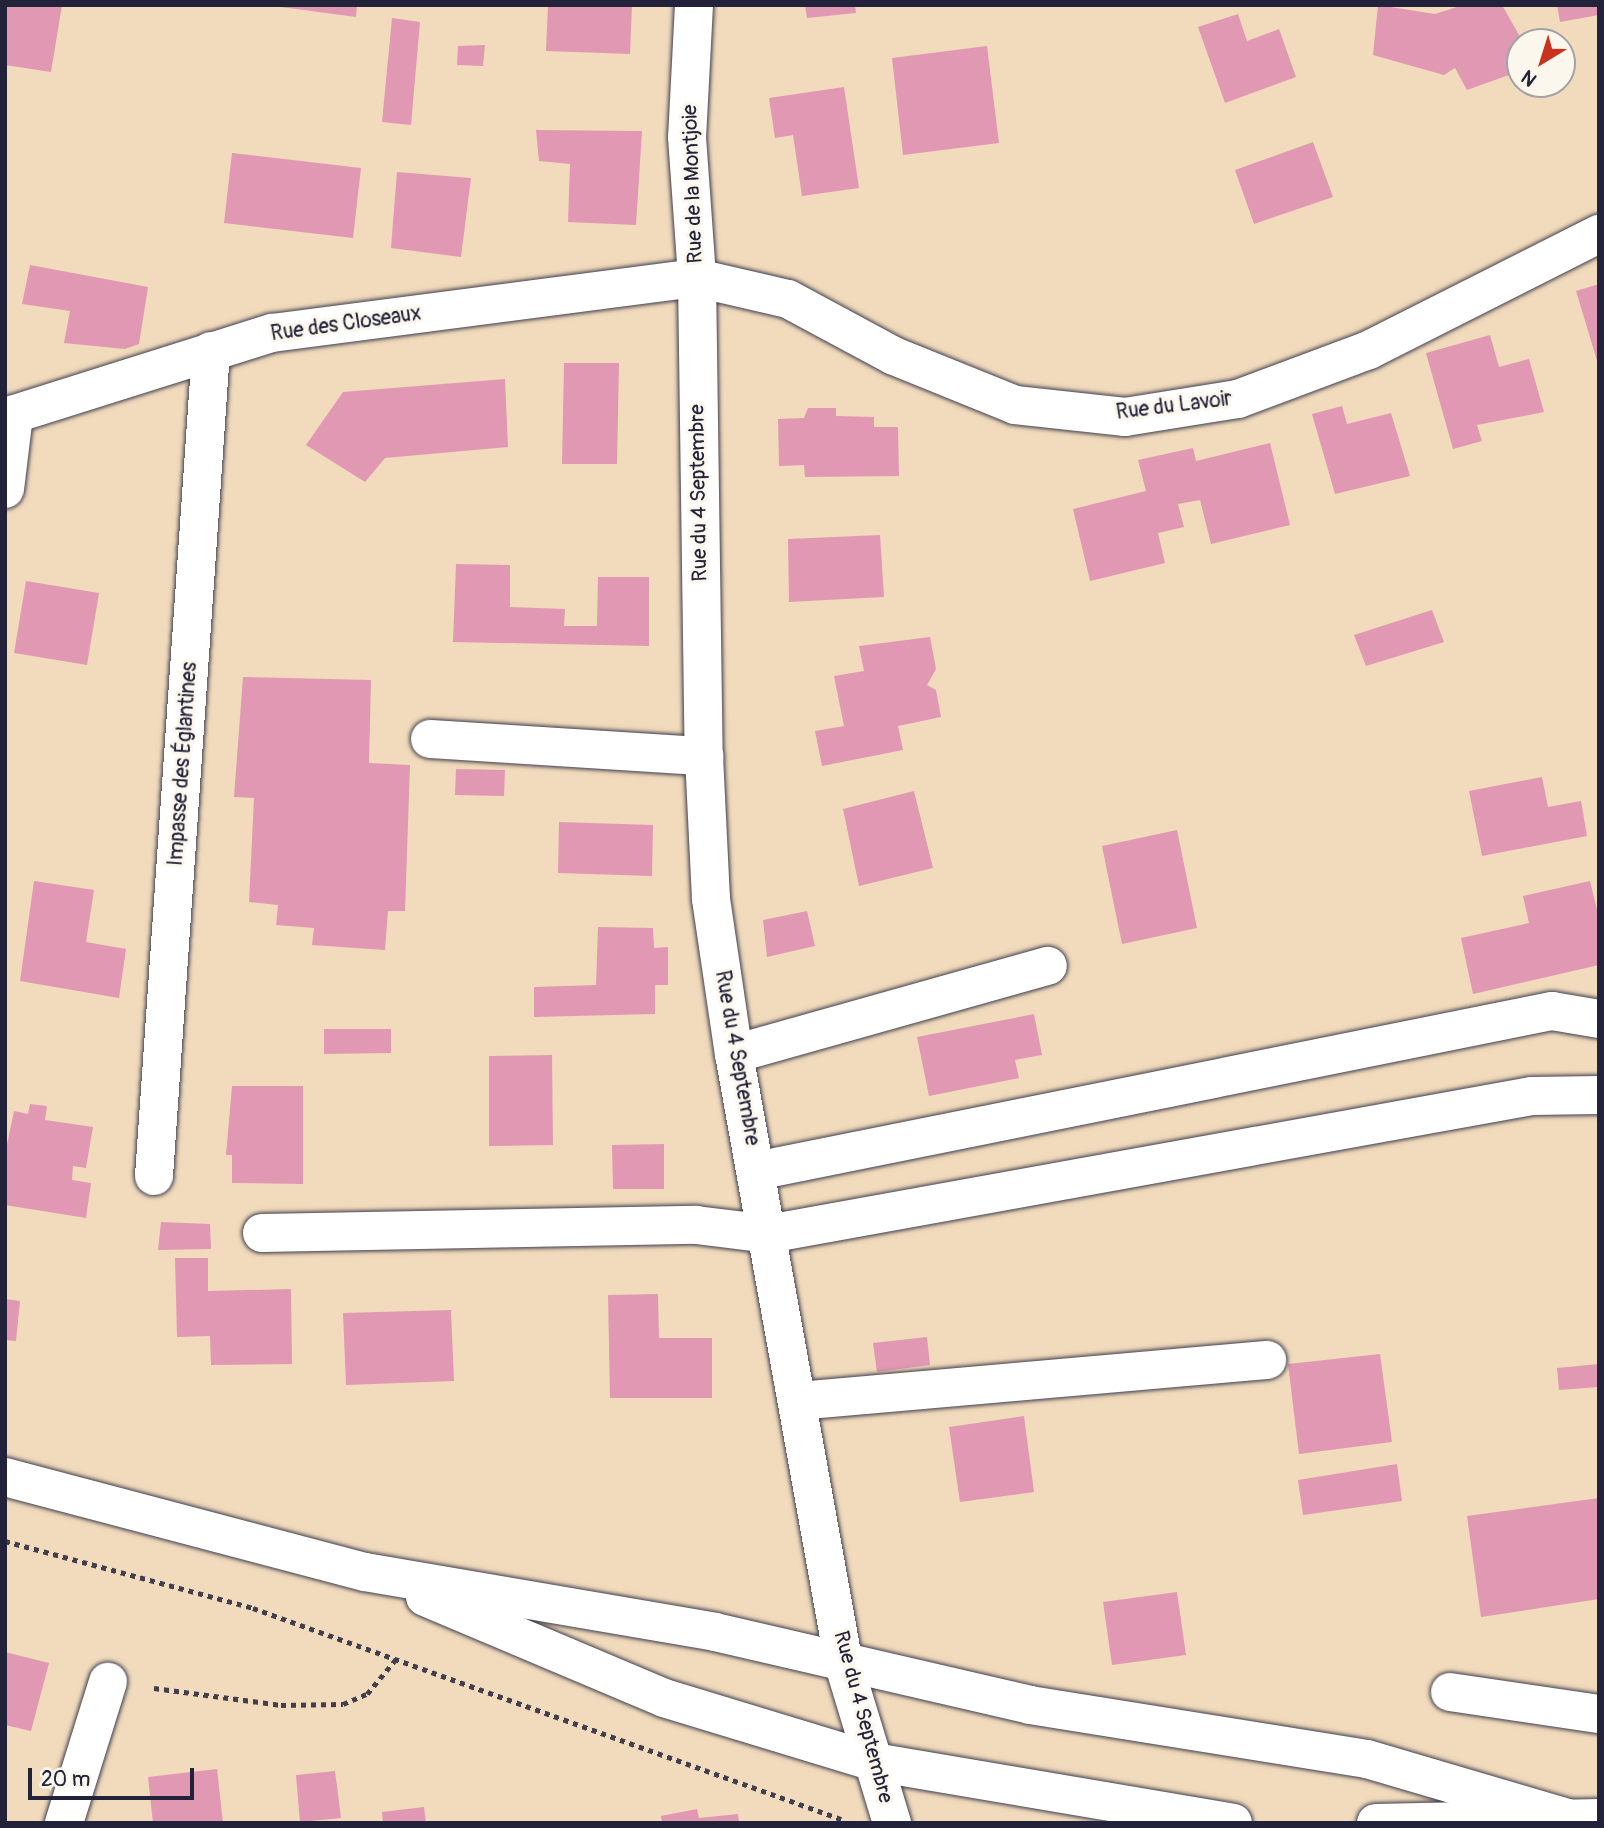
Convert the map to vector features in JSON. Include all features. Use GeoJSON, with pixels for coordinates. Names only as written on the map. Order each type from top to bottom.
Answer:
{"type":"FeatureCollection","features":[{"type":"Feature","properties":{"kind":"street","name":"Rue de la Montjoie"},"geometry":{"type":"LineString","coordinates":[[694,5],[687,137],[697,278]]}},
{"type":"Feature","properties":{"kind":"street","name":"Rue du Lavoir"},"geometry":{"type":"LineString","coordinates":[[697,278],[788,299],[894,356],[1015,405],[1125,416],[1238,399],[1369,350],[1599,234]]}},
{"type":"Feature","properties":{"kind":"street","name":"Rue des Closeaux"},"geometry":{"type":"LineString","coordinates":[[9,416],[272,333],[697,278]]}},
{"type":"Feature","properties":{"kind":"street","name":"Rue du 4 Septembre"},"geometry":{"type":"LineString","coordinates":[[697,278],[704,756],[711,899],[734,1054],[844,1665],[892,1823]]}},
{"type":"Feature","properties":{"kind":"street","name":"Impasse des Églantines"},"geometry":{"type":"LineString","coordinates":[[155,1176],[211,351]]}},
{"type":"Feature","properties":{"kind":"street"},"geometry":{"type":"LineString","coordinates":[[5,489],[9,416]]}},
{"type":"Feature","properties":{"kind":"street"},"geometry":{"type":"LineString","coordinates":[[430,739],[704,756]]}},
{"type":"Feature","properties":{"kind":"street"},"geometry":{"type":"LineString","coordinates":[[734,1054],[1048,966]]}},
{"type":"Feature","properties":{"kind":"street"},"geometry":{"type":"LineString","coordinates":[[756,1171],[1552,1011],[1599,1019]]}},
{"type":"Feature","properties":{"kind":"street"},"geometry":{"type":"LineString","coordinates":[[262,1233],[696,1225],[768,1234],[1532,1096],[1599,1095]]}},
{"type":"Feature","properties":{"kind":"street"},"geometry":{"type":"LineString","coordinates":[[798,1401],[1267,1360]]}},
{"type":"Feature","properties":{"kind":"street"},"geometry":{"type":"LineString","coordinates":[[5,1477],[365,1572],[715,1632],[844,1665],[1030,1705],[1367,1759],[1584,1818]]}},
{"type":"Feature","properties":{"kind":"street"},"geometry":{"type":"LineString","coordinates":[[365,1572],[664,1698],[874,1762],[1233,1823]]}},
{"type":"Feature","properties":{"kind":"street"},"geometry":{"type":"LineString","coordinates":[[64,1823],[108,1682]]}},
{"type":"Feature","properties":{"kind":"street"},"geometry":{"type":"LineString","coordinates":[[1450,1692],[1599,1714]]}},
{"type":"Feature","properties":{"kind":"street"},"geometry":{"type":"LineString","coordinates":[[1376,1823],[1584,1818]]}},
{"type":"Feature","properties":{"kind":"path"},"geometry":{"type":"LineString","coordinates":[[5,1541],[253,1608],[852,1823]]}},
{"type":"Feature","properties":{"kind":"path"},"geometry":{"type":"LineString","coordinates":[[108,1682],[281,1705],[343,1704],[367,1694],[396,1660]]}},
{"type":"Feature","properties":{"kind":"building"},"geometry":{"type":"Polygon","coordinates":[[[5,5],[62,5],[51,72],[5,65],[5,5]]]}},
{"type":"Feature","properties":{"kind":"building"},"geometry":{"type":"Polygon","coordinates":[[[266,5],[357,5],[356,17],[266,5]]]}},
{"type":"Feature","properties":{"kind":"building"},"geometry":{"type":"Polygon","coordinates":[[[548,5],[632,5],[630,54],[546,51],[548,5]]]}},
{"type":"Feature","properties":{"kind":"building"},"geometry":{"type":"Polygon","coordinates":[[[805,5],[855,5],[856,13],[807,18],[805,5]]]}},
{"type":"Feature","properties":{"kind":"building"},"geometry":{"type":"Polygon","coordinates":[[[1378,5],[1435,14],[1463,5],[1502,5],[1515,28],[1506,28],[1506,76],[1467,90],[1455,68],[1444,75],[1373,55],[1378,5]]]}},
{"type":"Feature","properties":{"kind":"building"},"geometry":{"type":"Polygon","coordinates":[[[1557,5],[1599,5],[1599,15],[1560,22],[1557,5]]]}},
{"type":"Feature","properties":{"kind":"building"},"geometry":{"type":"Polygon","coordinates":[[[1238,14],[1247,41],[1279,29],[1296,77],[1225,103],[1198,27],[1238,14]]]}},
{"type":"Feature","properties":{"kind":"building"},"geometry":{"type":"Polygon","coordinates":[[[392,18],[420,22],[411,125],[382,122],[392,18]]]}},
{"type":"Feature","properties":{"kind":"building"},"geometry":{"type":"Polygon","coordinates":[[[485,45],[483,66],[457,65],[458,46],[485,45]]]}},
{"type":"Feature","properties":{"kind":"building"},"geometry":{"type":"Polygon","coordinates":[[[987,46],[999,143],[903,155],[892,58],[987,46]]]}},
{"type":"Feature","properties":{"kind":"building"},"geometry":{"type":"Polygon","coordinates":[[[844,87],[859,188],[802,196],[793,135],[775,138],[769,98],[844,87]]]}},
{"type":"Feature","properties":{"kind":"building"},"geometry":{"type":"Polygon","coordinates":[[[536,130],[642,131],[636,225],[568,222],[570,164],[539,161],[536,130]]]}},
{"type":"Feature","properties":{"kind":"building"},"geometry":{"type":"Polygon","coordinates":[[[1313,142],[1333,197],[1254,224],[1235,170],[1313,142]]]}},
{"type":"Feature","properties":{"kind":"building"},"geometry":{"type":"Polygon","coordinates":[[[232,153],[361,168],[353,238],[224,223],[232,153]]]}},
{"type":"Feature","properties":{"kind":"building"},"geometry":{"type":"Polygon","coordinates":[[[397,172],[471,178],[461,257],[391,248],[397,172]]]}},
{"type":"Feature","properties":{"kind":"building"},"geometry":{"type":"Polygon","coordinates":[[[30,265],[148,287],[139,344],[125,349],[64,343],[70,311],[22,304],[30,265]]]}},
{"type":"Feature","properties":{"kind":"building"},"geometry":{"type":"Polygon","coordinates":[[[1599,284],[1599,364],[1598,364],[1576,291],[1599,284]]]}},
{"type":"Feature","properties":{"kind":"building"},"geometry":{"type":"Polygon","coordinates":[[[1490,335],[1499,367],[1529,359],[1544,412],[1477,425],[1482,441],[1453,449],[1426,353],[1490,335]]]}},
{"type":"Feature","properties":{"kind":"building"},"geometry":{"type":"Polygon","coordinates":[[[564,363],[619,363],[617,464],[562,464],[564,363]]]}},
{"type":"Feature","properties":{"kind":"building"},"geometry":{"type":"Polygon","coordinates":[[[505,379],[508,447],[385,458],[365,482],[306,445],[343,392],[505,379]]]}},
{"type":"Feature","properties":{"kind":"building"},"geometry":{"type":"Polygon","coordinates":[[[1342,406],[1347,424],[1391,413],[1410,476],[1335,494],[1312,414],[1342,406]]]}},
{"type":"Feature","properties":{"kind":"building"},"geometry":{"type":"Polygon","coordinates":[[[808,408],[836,408],[836,416],[874,417],[874,427],[898,427],[899,476],[805,477],[804,465],[779,466],[778,419],[804,418],[808,408]]]}},
{"type":"Feature","properties":{"kind":"building"},"geometry":{"type":"Polygon","coordinates":[[[1270,443],[1290,525],[1211,544],[1200,500],[1178,504],[1184,527],[1158,533],[1165,563],[1090,581],[1073,509],[1146,491],[1138,460],[1193,448],[1196,461],[1270,443]]]}},
{"type":"Feature","properties":{"kind":"building"},"geometry":{"type":"Polygon","coordinates":[[[880,535],[884,597],[789,602],[788,539],[880,535]]]}},
{"type":"Feature","properties":{"kind":"building"},"geometry":{"type":"Polygon","coordinates":[[[456,564],[510,565],[510,607],[565,609],[564,626],[597,626],[598,577],[649,577],[649,646],[453,642],[456,564]]]}},
{"type":"Feature","properties":{"kind":"building"},"geometry":{"type":"Polygon","coordinates":[[[26,581],[99,593],[87,665],[14,653],[26,581]]]}},
{"type":"Feature","properties":{"kind":"building"},"geometry":{"type":"Polygon","coordinates":[[[1432,610],[1444,642],[1366,666],[1354,635],[1432,610]]]}},
{"type":"Feature","properties":{"kind":"building"},"geometry":{"type":"Polygon","coordinates":[[[930,637],[936,669],[927,685],[936,690],[941,717],[898,726],[903,750],[822,766],[815,731],[844,726],[834,676],[864,671],[859,646],[930,637]]]}},
{"type":"Feature","properties":{"kind":"building"},"geometry":{"type":"Polygon","coordinates":[[[243,677],[371,680],[369,763],[410,765],[405,911],[388,911],[385,950],[312,945],[314,928],[276,925],[278,905],[249,902],[254,798],[234,797],[243,677]]]}},
{"type":"Feature","properties":{"kind":"building"},"geometry":{"type":"Polygon","coordinates":[[[456,769],[505,770],[504,796],[455,795],[456,769]]]}},
{"type":"Feature","properties":{"kind":"building"},"geometry":{"type":"Polygon","coordinates":[[[1542,777],[1548,807],[1581,801],[1587,836],[1482,856],[1469,791],[1542,777]]]}},
{"type":"Feature","properties":{"kind":"building"},"geometry":{"type":"Polygon","coordinates":[[[914,791],[933,868],[859,886],[843,809],[914,791]]]}},
{"type":"Feature","properties":{"kind":"building"},"geometry":{"type":"Polygon","coordinates":[[[559,822],[653,825],[652,876],[558,873],[559,822]]]}},
{"type":"Feature","properties":{"kind":"building"},"geometry":{"type":"Polygon","coordinates":[[[1177,830],[1197,928],[1122,944],[1102,846],[1177,830]]]}},
{"type":"Feature","properties":{"kind":"building"},"geometry":{"type":"Polygon","coordinates":[[[34,881],[94,890],[86,942],[126,949],[119,998],[20,981],[34,881]]]}},
{"type":"Feature","properties":{"kind":"building"},"geometry":{"type":"Polygon","coordinates":[[[1590,881],[1599,918],[1599,965],[1473,994],[1461,938],[1529,923],[1523,896],[1590,881]]]}},
{"type":"Feature","properties":{"kind":"building"},"geometry":{"type":"Polygon","coordinates":[[[807,911],[815,946],[767,957],[763,920],[807,911]]]}},
{"type":"Feature","properties":{"kind":"building"},"geometry":{"type":"Polygon","coordinates":[[[598,927],[653,928],[654,948],[668,947],[668,985],[655,985],[655,1014],[534,1017],[534,987],[596,985],[598,927]]]}},
{"type":"Feature","properties":{"kind":"building"},"geometry":{"type":"Polygon","coordinates":[[[1034,1014],[1042,1055],[1015,1060],[1019,1078],[929,1096],[917,1037],[1034,1014]]]}},
{"type":"Feature","properties":{"kind":"building"},"geometry":{"type":"Polygon","coordinates":[[[324,1029],[391,1029],[391,1053],[324,1054],[324,1029]]]}},
{"type":"Feature","properties":{"kind":"building"},"geometry":{"type":"Polygon","coordinates":[[[552,1055],[553,1145],[489,1146],[489,1056],[552,1055]]]}},
{"type":"Feature","properties":{"kind":"building"},"geometry":{"type":"Polygon","coordinates":[[[232,1086],[303,1086],[303,1184],[232,1183],[232,1155],[226,1155],[232,1086]]]}},
{"type":"Feature","properties":{"kind":"building"},"geometry":{"type":"Polygon","coordinates":[[[30,1104],[47,1106],[45,1120],[93,1127],[86,1168],[73,1166],[72,1180],[91,1183],[86,1218],[5,1205],[5,1154],[14,1111],[28,1114],[30,1104]]]}},
{"type":"Feature","properties":{"kind":"building"},"geometry":{"type":"Polygon","coordinates":[[[664,1144],[664,1189],[613,1189],[612,1145],[664,1144]]]}},
{"type":"Feature","properties":{"kind":"building"},"geometry":{"type":"Polygon","coordinates":[[[161,1222],[210,1224],[211,1249],[158,1250],[161,1222]]]}},
{"type":"Feature","properties":{"kind":"building"},"geometry":{"type":"Polygon","coordinates":[[[175,1258],[208,1258],[208,1291],[291,1289],[292,1364],[211,1365],[210,1336],[177,1337],[175,1258]]]}},
{"type":"Feature","properties":{"kind":"building"},"geometry":{"type":"Polygon","coordinates":[[[658,1294],[659,1338],[712,1338],[712,1398],[610,1398],[608,1295],[658,1294]]]}},
{"type":"Feature","properties":{"kind":"building"},"geometry":{"type":"Polygon","coordinates":[[[5,1299],[20,1301],[16,1341],[5,1340],[5,1299]]]}},
{"type":"Feature","properties":{"kind":"building"},"geometry":{"type":"Polygon","coordinates":[[[451,1310],[454,1381],[346,1385],[343,1313],[451,1310]]]}},
{"type":"Feature","properties":{"kind":"building"},"geometry":{"type":"Polygon","coordinates":[[[927,1337],[930,1365],[877,1372],[873,1343],[927,1337]]]}},
{"type":"Feature","properties":{"kind":"building"},"geometry":{"type":"Polygon","coordinates":[[[1380,1354],[1392,1442],[1299,1454],[1288,1364],[1380,1354]]]}},
{"type":"Feature","properties":{"kind":"building"},"geometry":{"type":"Polygon","coordinates":[[[1599,1364],[1599,1387],[1559,1390],[1557,1368],[1599,1364]]]}},
{"type":"Feature","properties":{"kind":"building"},"geometry":{"type":"Polygon","coordinates":[[[1024,1416],[1034,1492],[960,1502],[949,1427],[1024,1416]]]}},
{"type":"Feature","properties":{"kind":"building"},"geometry":{"type":"Polygon","coordinates":[[[1397,1464],[1402,1501],[1303,1515],[1298,1480],[1397,1464]]]}},
{"type":"Feature","properties":{"kind":"building"},"geometry":{"type":"Polygon","coordinates":[[[1599,1498],[1599,1599],[1481,1617],[1467,1516],[1599,1498]]]}},
{"type":"Feature","properties":{"kind":"building"},"geometry":{"type":"Polygon","coordinates":[[[1177,1592],[1186,1655],[1112,1665],[1103,1602],[1177,1592]]]}},
{"type":"Feature","properties":{"kind":"building"},"geometry":{"type":"Polygon","coordinates":[[[5,1652],[49,1663],[31,1731],[5,1725],[5,1652]]]}},
{"type":"Feature","properties":{"kind":"building"},"geometry":{"type":"Polygon","coordinates":[[[217,1769],[223,1823],[153,1823],[148,1777],[217,1769]]]}},
{"type":"Feature","properties":{"kind":"building"},"geometry":{"type":"Polygon","coordinates":[[[335,1771],[341,1818],[300,1822],[296,1775],[335,1771]]]}},
{"type":"Feature","properties":{"kind":"building"},"geometry":{"type":"Polygon","coordinates":[[[424,1807],[426,1823],[383,1823],[382,1812],[424,1807]]]}},
{"type":"Feature","properties":{"kind":"building"},"geometry":{"type":"Polygon","coordinates":[[[697,1809],[699,1818],[738,1814],[739,1823],[662,1823],[661,1816],[697,1809]]]}}]}
